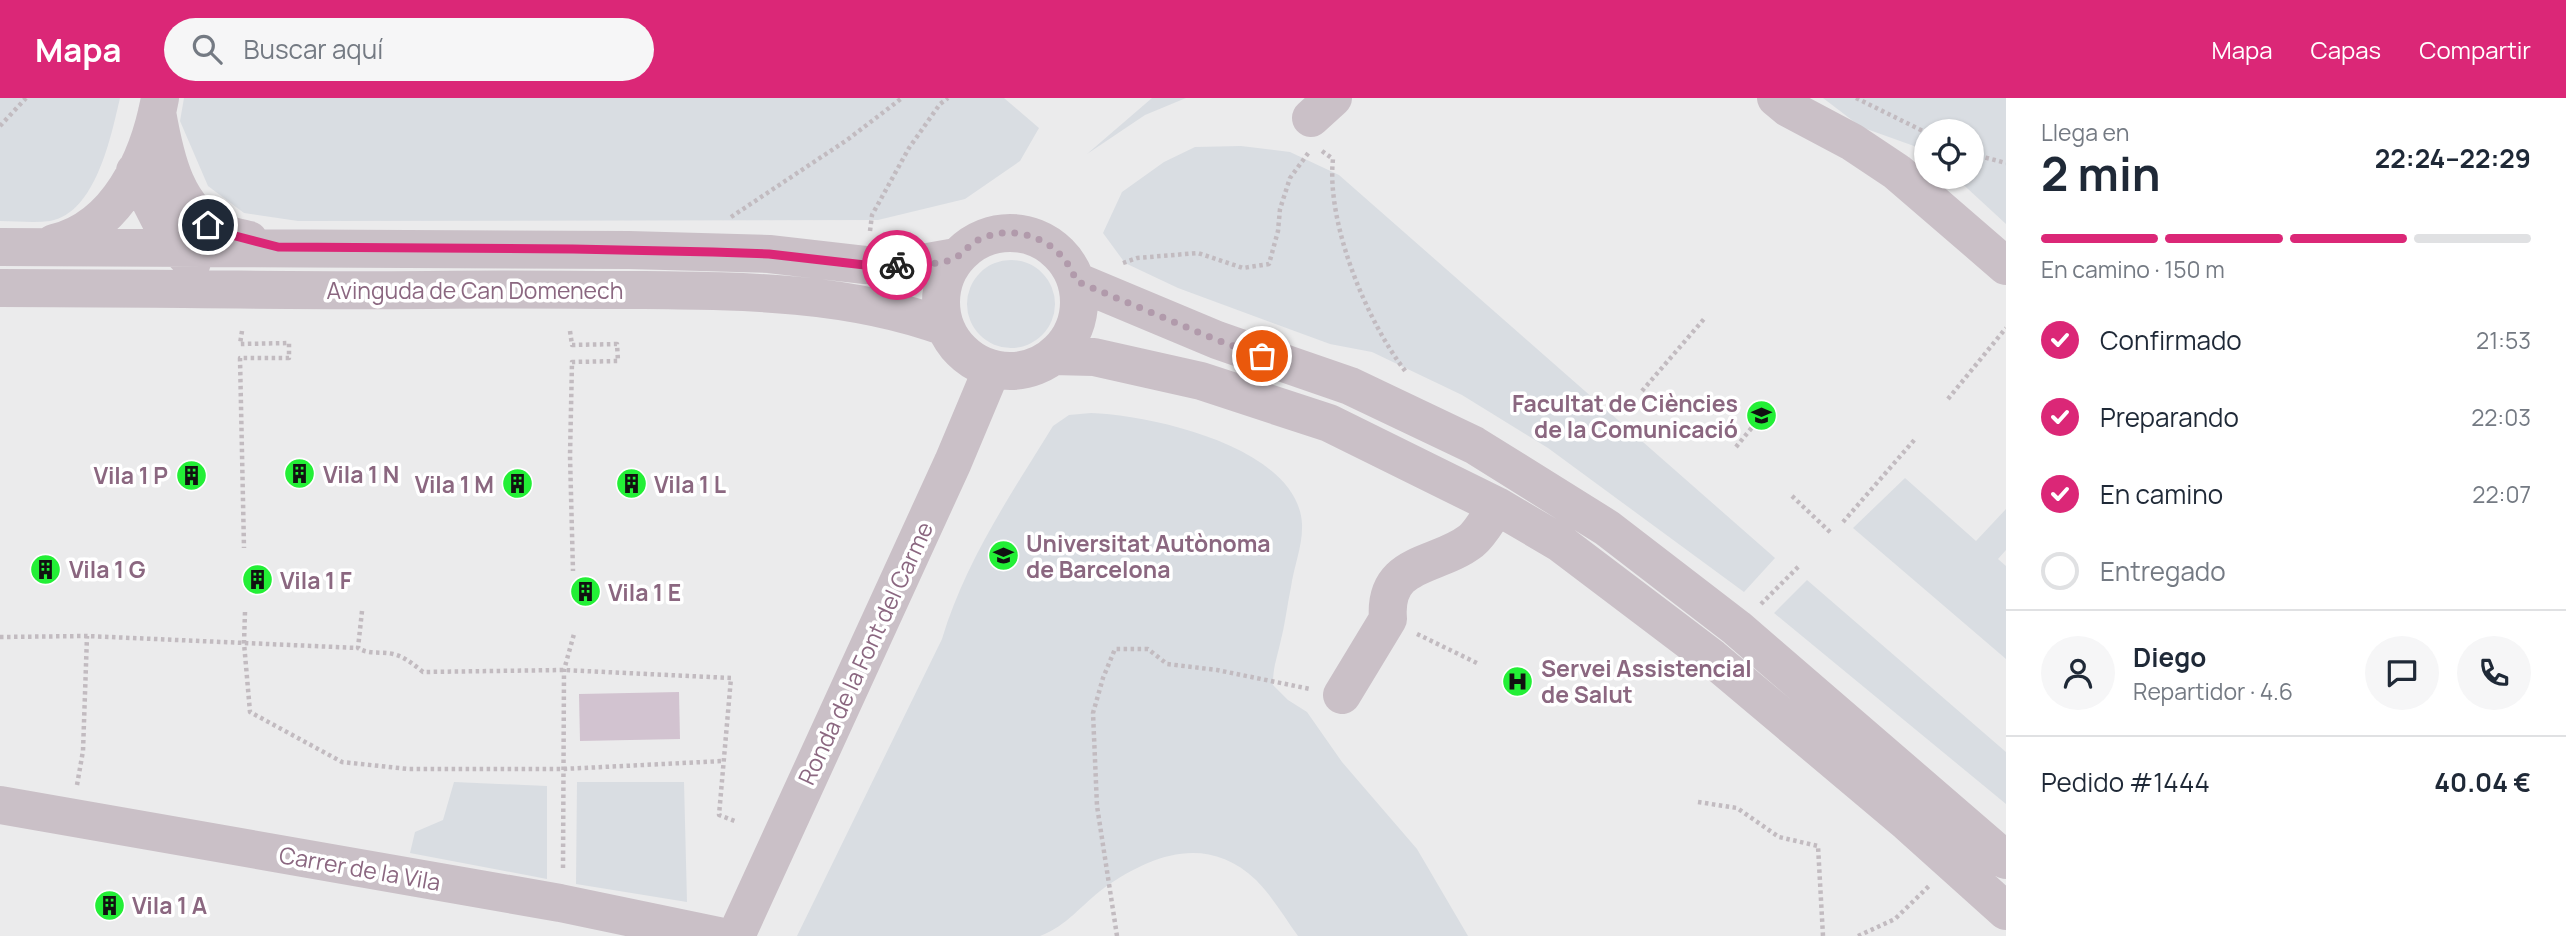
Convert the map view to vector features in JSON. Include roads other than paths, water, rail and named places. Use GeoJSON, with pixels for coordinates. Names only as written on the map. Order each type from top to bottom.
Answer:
{"type":"FeatureCollection","features":[{"type":"Feature","properties":{"kind":"street"},"geometry":{"type":"LineString","coordinates":[[1776,98],[1788,108],[1852,142],[1897,172],[2006,266]]}},
{"type":"Feature","properties":{"kind":"street"},"geometry":{"type":"LineString","coordinates":[[97,288],[142,263],[160,237],[154,173],[162,143],[158,105]]}},
{"type":"Feature","properties":{"kind":"street"},"geometry":{"type":"LineString","coordinates":[[43,246],[87,231],[107,214],[123,194],[154,173]]}},
{"type":"Feature","properties":{"kind":"street"},"geometry":{"type":"LineString","coordinates":[[154,173],[208,225],[224,233],[278,247]]}},
{"type":"Feature","properties":{"kind":"street"},"geometry":{"type":"LineString","coordinates":[[1001,233],[1022,233],[1040,240],[1055,249],[1068,263],[1076,281],[1079,302],[1076,323],[1067,341],[1040,364],[1020,371],[992,369],[978,364],[960,351],[945,327],[941,313],[941,291],[945,276],[957,257],[973,243],[986,237],[1001,233]]}},
{"type":"Feature","properties":{"kind":"street"},"geometry":{"type":"LineString","coordinates":[[160,237],[193,264],[265,291]]}},
{"type":"Feature","properties":{"kind":"street","name":"Avinguda de Can Domenech"},"geometry":{"type":"LineString","coordinates":[[0,247],[160,237],[278,247],[573,249],[769,254],[865,265],[911,265],[957,257]]}},
{"type":"Feature","properties":{"kind":"street"},"geometry":{"type":"LineString","coordinates":[[1076,281],[1217,340],[1350,386],[1474,445],[1607,528],[1737,628],[2006,860]]}},
{"type":"Feature","properties":{"kind":"street","name":"Avinguda de Can Domenech"},"geometry":{"type":"LineString","coordinates":[[0,288],[265,291],[572,288],[740,291],[813,296],[859,304],[912,315],[945,327]]}},
{"type":"Feature","properties":{"kind":"street"},"geometry":{"type":"LineString","coordinates":[[1052,356],[1094,357],[1201,381],[1329,423],[1497,506],[1560,542],[1712,658],[1908,823],[2006,911]]}},
{"type":"Feature","properties":{"kind":"street","name":"Ronda de la Font del Carme"},"geometry":{"type":"LineString","coordinates":[[736,936],[953,462],[992,369]]}},
{"type":"Feature","properties":{"kind":"street"},"geometry":{"type":"LineString","coordinates":[[1342,695],[1388,619],[1387,606],[1391,587],[1410,570],[1472,540],[1497,506]]}},
{"type":"Feature","properties":{"kind":"street","name":"Carrer de la Vila"},"geometry":{"type":"LineString","coordinates":[[0,805],[560,903],[719,936]]}},
{"type":"Feature","properties":{"kind":"place","name":"Facultat de Ciències de la Comunicació"},"geometry":{"type":"Point","coordinates":[1761,416]}},
{"type":"Feature","properties":{"kind":"place","name":"Vila 1 N"},"geometry":{"type":"Point","coordinates":[300,474]}},
{"type":"Feature","properties":{"kind":"place","name":"Vila 1 P"},"geometry":{"type":"Point","coordinates":[191,475]}},
{"type":"Feature","properties":{"kind":"place","name":"Vila 1 M"},"geometry":{"type":"Point","coordinates":[517,484]}},
{"type":"Feature","properties":{"kind":"place","name":"Vila 1 L"},"geometry":{"type":"Point","coordinates":[631,484]}},
{"type":"Feature","properties":{"kind":"place","name":"Universitat Autònoma de Barcelona"},"geometry":{"type":"Point","coordinates":[1003,556]}},
{"type":"Feature","properties":{"kind":"place","name":"Vila 1 G"},"geometry":{"type":"Point","coordinates":[46,569]}},
{"type":"Feature","properties":{"kind":"place","name":"Vila 1 F"},"geometry":{"type":"Point","coordinates":[257,580]}},
{"type":"Feature","properties":{"kind":"place","name":"Vila 1 E"},"geometry":{"type":"Point","coordinates":[585,592]}},
{"type":"Feature","properties":{"kind":"place","name":"Servei Assistencial de Salut"},"geometry":{"type":"Point","coordinates":[1518,681]}},
{"type":"Feature","properties":{"kind":"place","name":"Vila 1 A"},"geometry":{"type":"Point","coordinates":[109,905]}}]}
